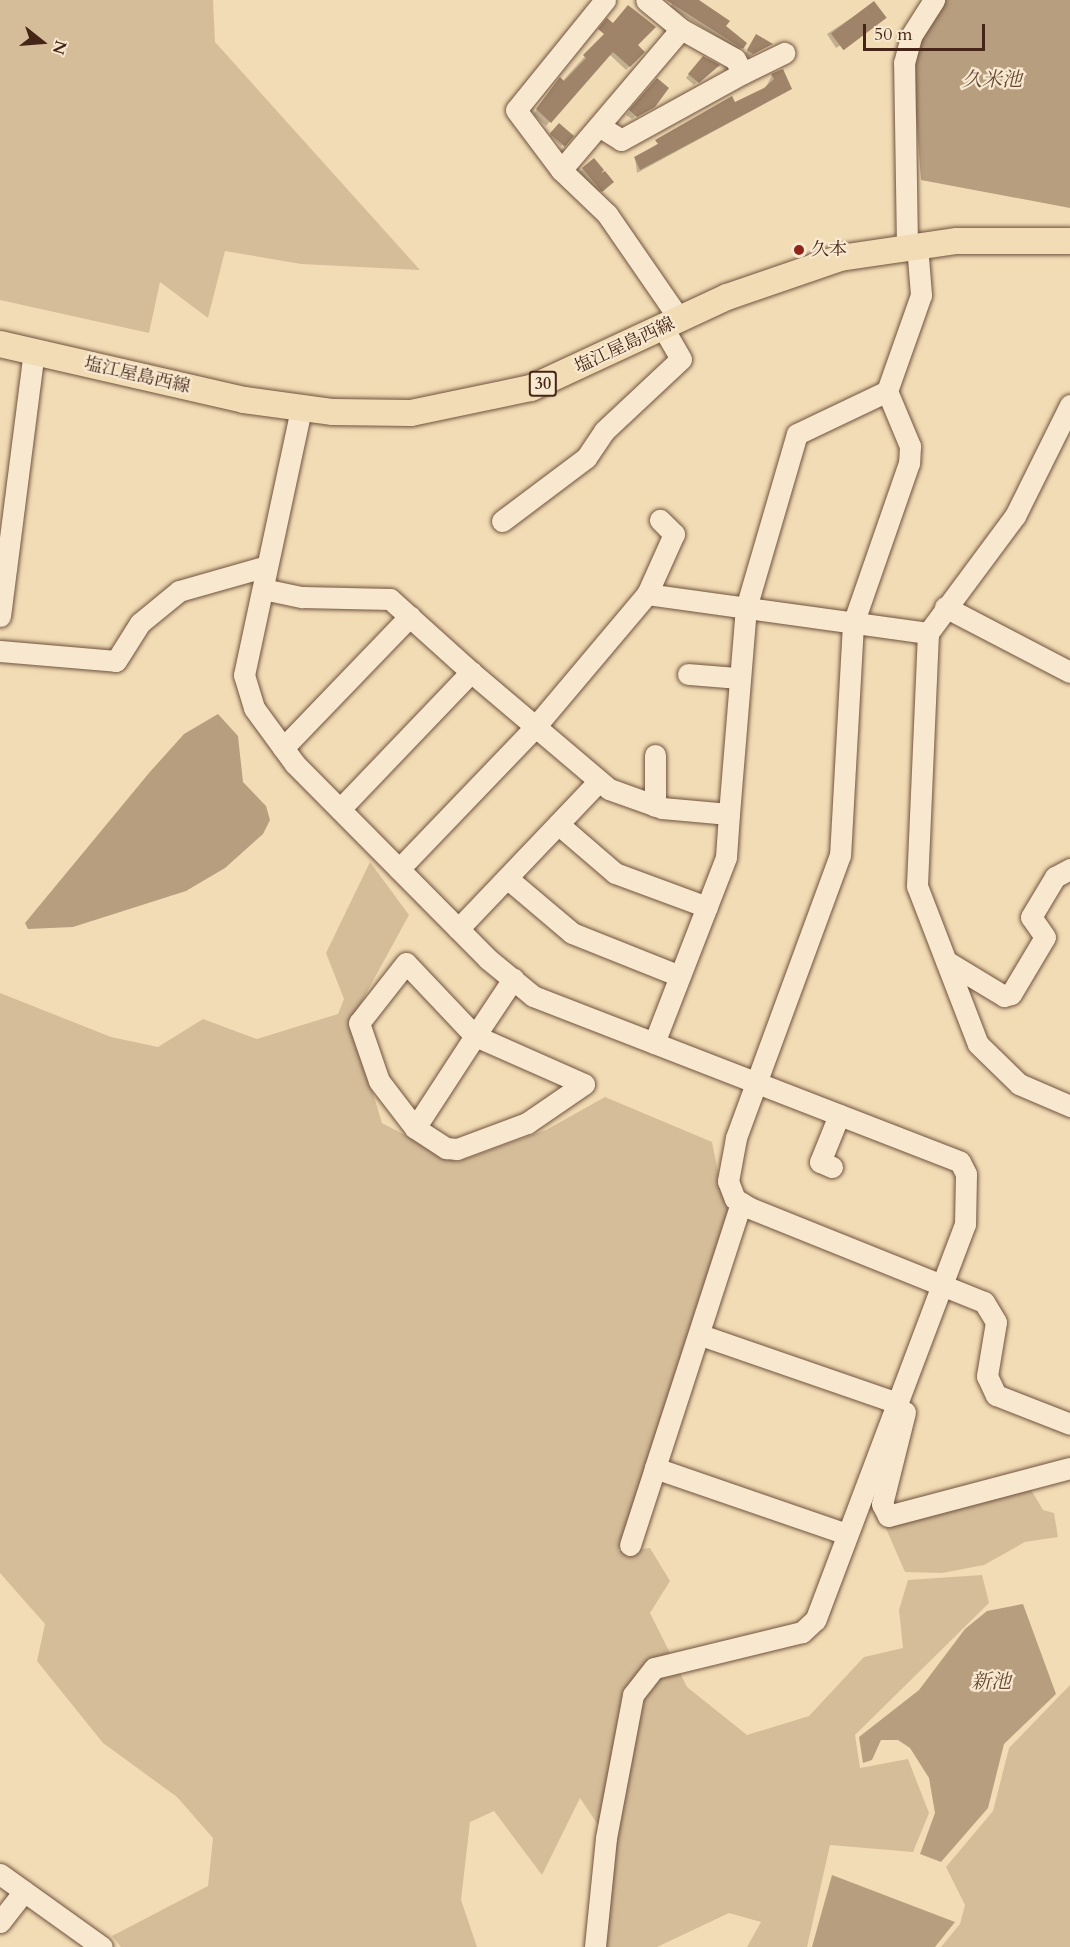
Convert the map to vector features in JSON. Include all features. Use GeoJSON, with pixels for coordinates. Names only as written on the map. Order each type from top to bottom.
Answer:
{"type":"FeatureCollection","features":[{"type":"Feature","properties":{"kind":"main road","name":"塩江屋島西線"},"geometry":{"type":"LineString","coordinates":[[0,344],[301,409],[400,413],[470,405],[550,381],[672,324],[808,267],[912,246],[1023,238],[1070,241]]}},
{"type":"Feature","properties":{"kind":"street"},"geometry":{"type":"LineString","coordinates":[[502,522],[586,458],[603,431],[681,359],[672,324],[607,214],[561,170],[516,110],[605,0]]}},
{"type":"Feature","properties":{"kind":"street"},"geometry":{"type":"LineString","coordinates":[[646,0],[681,29],[735,59],[743,73]]}},
{"type":"Feature","properties":{"kind":"street"},"geometry":{"type":"LineString","coordinates":[[934,0],[912,36],[904,63],[912,246],[921,295],[887,391],[910,446],[909,463],[853,624],[840,855],[759,1083],[736,1138],[728,1181],[741,1203],[943,1282],[984,1302],[996,1322],[987,1376],[996,1395],[1070,1424]]}},
{"type":"Feature","properties":{"kind":"street"},"geometry":{"type":"LineString","coordinates":[[561,170],[681,29]]}},
{"type":"Feature","properties":{"kind":"street"},"geometry":{"type":"LineString","coordinates":[[598,126],[621,140],[784,52]]}},
{"type":"Feature","properties":{"kind":"street"},"geometry":{"type":"LineString","coordinates":[[0,616],[34,352]]}},
{"type":"Feature","properties":{"kind":"street"},"geometry":{"type":"LineString","coordinates":[[654,1043],[726,857],[738,678],[746,608],[797,434],[887,391]]}},
{"type":"Feature","properties":{"kind":"street"},"geometry":{"type":"LineString","coordinates":[[1070,405],[1015,516],[945,607],[928,633],[917,886],[978,1044],[991,1060],[1019,1084],[1070,1106]]}},
{"type":"Feature","properties":{"kind":"street"},"geometry":{"type":"LineString","coordinates":[[301,409],[244,675],[254,708],[283,748],[458,929],[533,996],[960,1162],[966,1174],[965,1224],[811,1626],[654,1668],[633,1695],[606,1838],[596,1947]]}},
{"type":"Feature","properties":{"kind":"street"},"geometry":{"type":"LineString","coordinates":[[399,869],[535,727],[647,594],[674,534],[660,520]]}},
{"type":"Feature","properties":{"kind":"street"},"geometry":{"type":"LineString","coordinates":[[0,651],[116,661],[140,623],[179,591],[267,566]]}},
{"type":"Feature","properties":{"kind":"street"},"geometry":{"type":"LineString","coordinates":[[263,589],[311,598],[379,596],[410,616],[471,672],[599,781],[655,806],[729,814]]}},
{"type":"Feature","properties":{"kind":"street"},"geometry":{"type":"LineString","coordinates":[[647,594],[928,633]]}},
{"type":"Feature","properties":{"kind":"street"},"geometry":{"type":"LineString","coordinates":[[945,607],[1070,672]]}},
{"type":"Feature","properties":{"kind":"street"},"geometry":{"type":"LineString","coordinates":[[283,748],[410,616]]}},
{"type":"Feature","properties":{"kind":"street"},"geometry":{"type":"LineString","coordinates":[[340,809],[471,672]]}},
{"type":"Feature","properties":{"kind":"street"},"geometry":{"type":"LineString","coordinates":[[688,674],[738,678]]}},
{"type":"Feature","properties":{"kind":"street"},"geometry":{"type":"LineString","coordinates":[[655,806],[656,755]]}},
{"type":"Feature","properties":{"kind":"street"},"geometry":{"type":"LineString","coordinates":[[458,929],[599,781]]}},
{"type":"Feature","properties":{"kind":"street"},"geometry":{"type":"LineString","coordinates":[[558,824],[615,873],[707,907]]}},
{"type":"Feature","properties":{"kind":"street"},"geometry":{"type":"LineString","coordinates":[[946,961],[1004,996],[1011,994],[1045,938],[1031,917],[1055,877],[1070,869]]}},
{"type":"Feature","properties":{"kind":"street"},"geometry":{"type":"LineString","coordinates":[[507,878],[572,933],[680,976]]}},
{"type":"Feature","properties":{"kind":"street"},"geometry":{"type":"LineString","coordinates":[[406,963],[475,1036],[584,1084],[527,1123],[457,1149],[446,1148],[415,1128],[379,1081],[359,1023],[406,963]]}},
{"type":"Feature","properties":{"kind":"street"},"geometry":{"type":"LineString","coordinates":[[415,1128],[513,979]]}},
{"type":"Feature","properties":{"kind":"street"},"geometry":{"type":"LineString","coordinates":[[832,1167],[820,1162],[839,1115]]}},
{"type":"Feature","properties":{"kind":"street"},"geometry":{"type":"LineString","coordinates":[[630,1545],[701,1335],[741,1203]]}},
{"type":"Feature","properties":{"kind":"street"},"geometry":{"type":"LineString","coordinates":[[929,1316],[882,1504],[888,1516],[1070,1468]]}},
{"type":"Feature","properties":{"kind":"street"},"geometry":{"type":"LineString","coordinates":[[701,1335],[897,1403]]}},
{"type":"Feature","properties":{"kind":"street"},"geometry":{"type":"LineString","coordinates":[[655,1468],[848,1534]]}},
{"type":"Feature","properties":{"kind":"street"},"geometry":{"type":"LineString","coordinates":[[0,1874],[102,1947]]}},
{"type":"Feature","properties":{"kind":"street"},"geometry":{"type":"LineString","coordinates":[[0,1922],[24,1891]]}},
{"type":"Feature","properties":{"kind":"shaded area"},"geometry":{"type":"Polygon","coordinates":[[[0,0],[213,0],[215,42],[420,270],[301,264],[225,251],[208,318],[160,282],[149,333],[0,300],[0,0]]]}},
{"type":"Feature","properties":{"kind":"shaded area"},"geometry":{"type":"Polygon","coordinates":[[[370,862],[409,915],[351,1021],[382,1123],[457,1162],[546,1130],[605,1097],[712,1142],[720,1182],[733,1207],[618,1551],[650,1548],[670,1581],[650,1613],[687,1687],[747,1735],[809,1716],[864,1657],[903,1648],[899,1610],[908,1580],[982,1575],[989,1603],[855,1735],[860,1768],[908,1759],[929,1813],[913,1852],[830,1845],[807,1947],[747,1947],[761,1922],[729,1913],[657,1947],[606,1947],[615,1850],[580,1798],[542,1875],[494,1811],[470,1822],[461,1900],[477,1947],[121,1947],[112,1936],[208,1886],[213,1838],[177,1797],[103,1743],[37,1661],[45,1624],[0,1573],[0,993],[111,1037],[158,1047],[203,1019],[257,1039],[338,1014],[344,999],[326,953],[370,862]]]}},
{"type":"Feature","properties":{"kind":"shaded area"},"geometry":{"type":"Polygon","coordinates":[[[1027,1483],[1043,1510],[1054,1513],[1058,1537],[1025,1542],[984,1565],[942,1573],[905,1572],[884,1524],[1027,1483]]]}},
{"type":"Feature","properties":{"kind":"shaded area"},"geometry":{"type":"Polygon","coordinates":[[[1070,1685],[1070,1947],[941,1947],[960,1924],[965,1905],[946,1867],[993,1811],[1009,1748],[1070,1685]]]}},
{"type":"Feature","properties":{"kind":"water","name":"久米池"},"geometry":{"type":"Polygon","coordinates":[[[946,0],[1070,0],[1070,208],[921,180],[913,70],[919,42],[946,0]]]}},
{"type":"Feature","properties":{"kind":"water"},"geometry":{"type":"Polygon","coordinates":[[[218,714],[238,736],[243,782],[266,806],[270,820],[263,834],[225,868],[186,891],[73,927],[28,929],[25,923],[149,773],[184,734],[218,714]]]}},
{"type":"Feature","properties":{"kind":"water","name":"新池"},"geometry":{"type":"Polygon","coordinates":[[[1023,1604],[1056,1694],[1004,1744],[988,1808],[941,1862],[920,1854],[935,1813],[929,1778],[910,1748],[898,1740],[881,1740],[872,1760],[863,1763],[859,1737],[919,1690],[965,1629],[987,1611],[1023,1604]]]}},
{"type":"Feature","properties":{"kind":"water"},"geometry":{"type":"Polygon","coordinates":[[[832,1875],[955,1922],[935,1947],[812,1947],[832,1875]]]}},
{"type":"Feature","properties":{"kind":"building"},"geometry":{"type":"Polygon","coordinates":[[[666,0],[699,0],[730,21],[726,26],[747,43],[743,49],[666,0]]]}},
{"type":"Feature","properties":{"kind":"building"},"geometry":{"type":"Polygon","coordinates":[[[874,1],[887,18],[844,50],[831,33],[874,1]]]}},
{"type":"Feature","properties":{"kind":"building"},"geometry":{"type":"Polygon","coordinates":[[[628,5],[656,27],[638,45],[645,52],[630,67],[613,52],[551,123],[536,109],[560,77],[564,81],[586,58],[583,55],[604,34],[598,29],[607,18],[613,23],[628,5]]]}},
{"type":"Feature","properties":{"kind":"building"},"geometry":{"type":"Polygon","coordinates":[[[756,34],[773,44],[753,54],[747,50],[756,34]]]}},
{"type":"Feature","properties":{"kind":"building"},"geometry":{"type":"Polygon","coordinates":[[[703,56],[720,65],[699,83],[688,74],[703,56]]]}},
{"type":"Feature","properties":{"kind":"building"},"geometry":{"type":"Polygon","coordinates":[[[783,69],[792,89],[640,170],[634,157],[658,144],[655,140],[732,96],[735,102],[764,88],[774,79],[771,74],[783,69]]]}},
{"type":"Feature","properties":{"kind":"building"},"geometry":{"type":"Polygon","coordinates":[[[657,78],[669,88],[655,107],[637,117],[629,110],[657,78]]]}},
{"type":"Feature","properties":{"kind":"building"},"geometry":{"type":"Polygon","coordinates":[[[559,123],[574,136],[565,147],[550,134],[559,123]]]}},
{"type":"Feature","properties":{"kind":"building"},"geometry":{"type":"Polygon","coordinates":[[[594,158],[604,170],[601,173],[605,171],[614,182],[602,192],[582,168],[594,158]]]}},
{"type":"Feature","properties":{"kind":"place","name":"久本"},"geometry":{"type":"Point","coordinates":[799,250]}}]}
